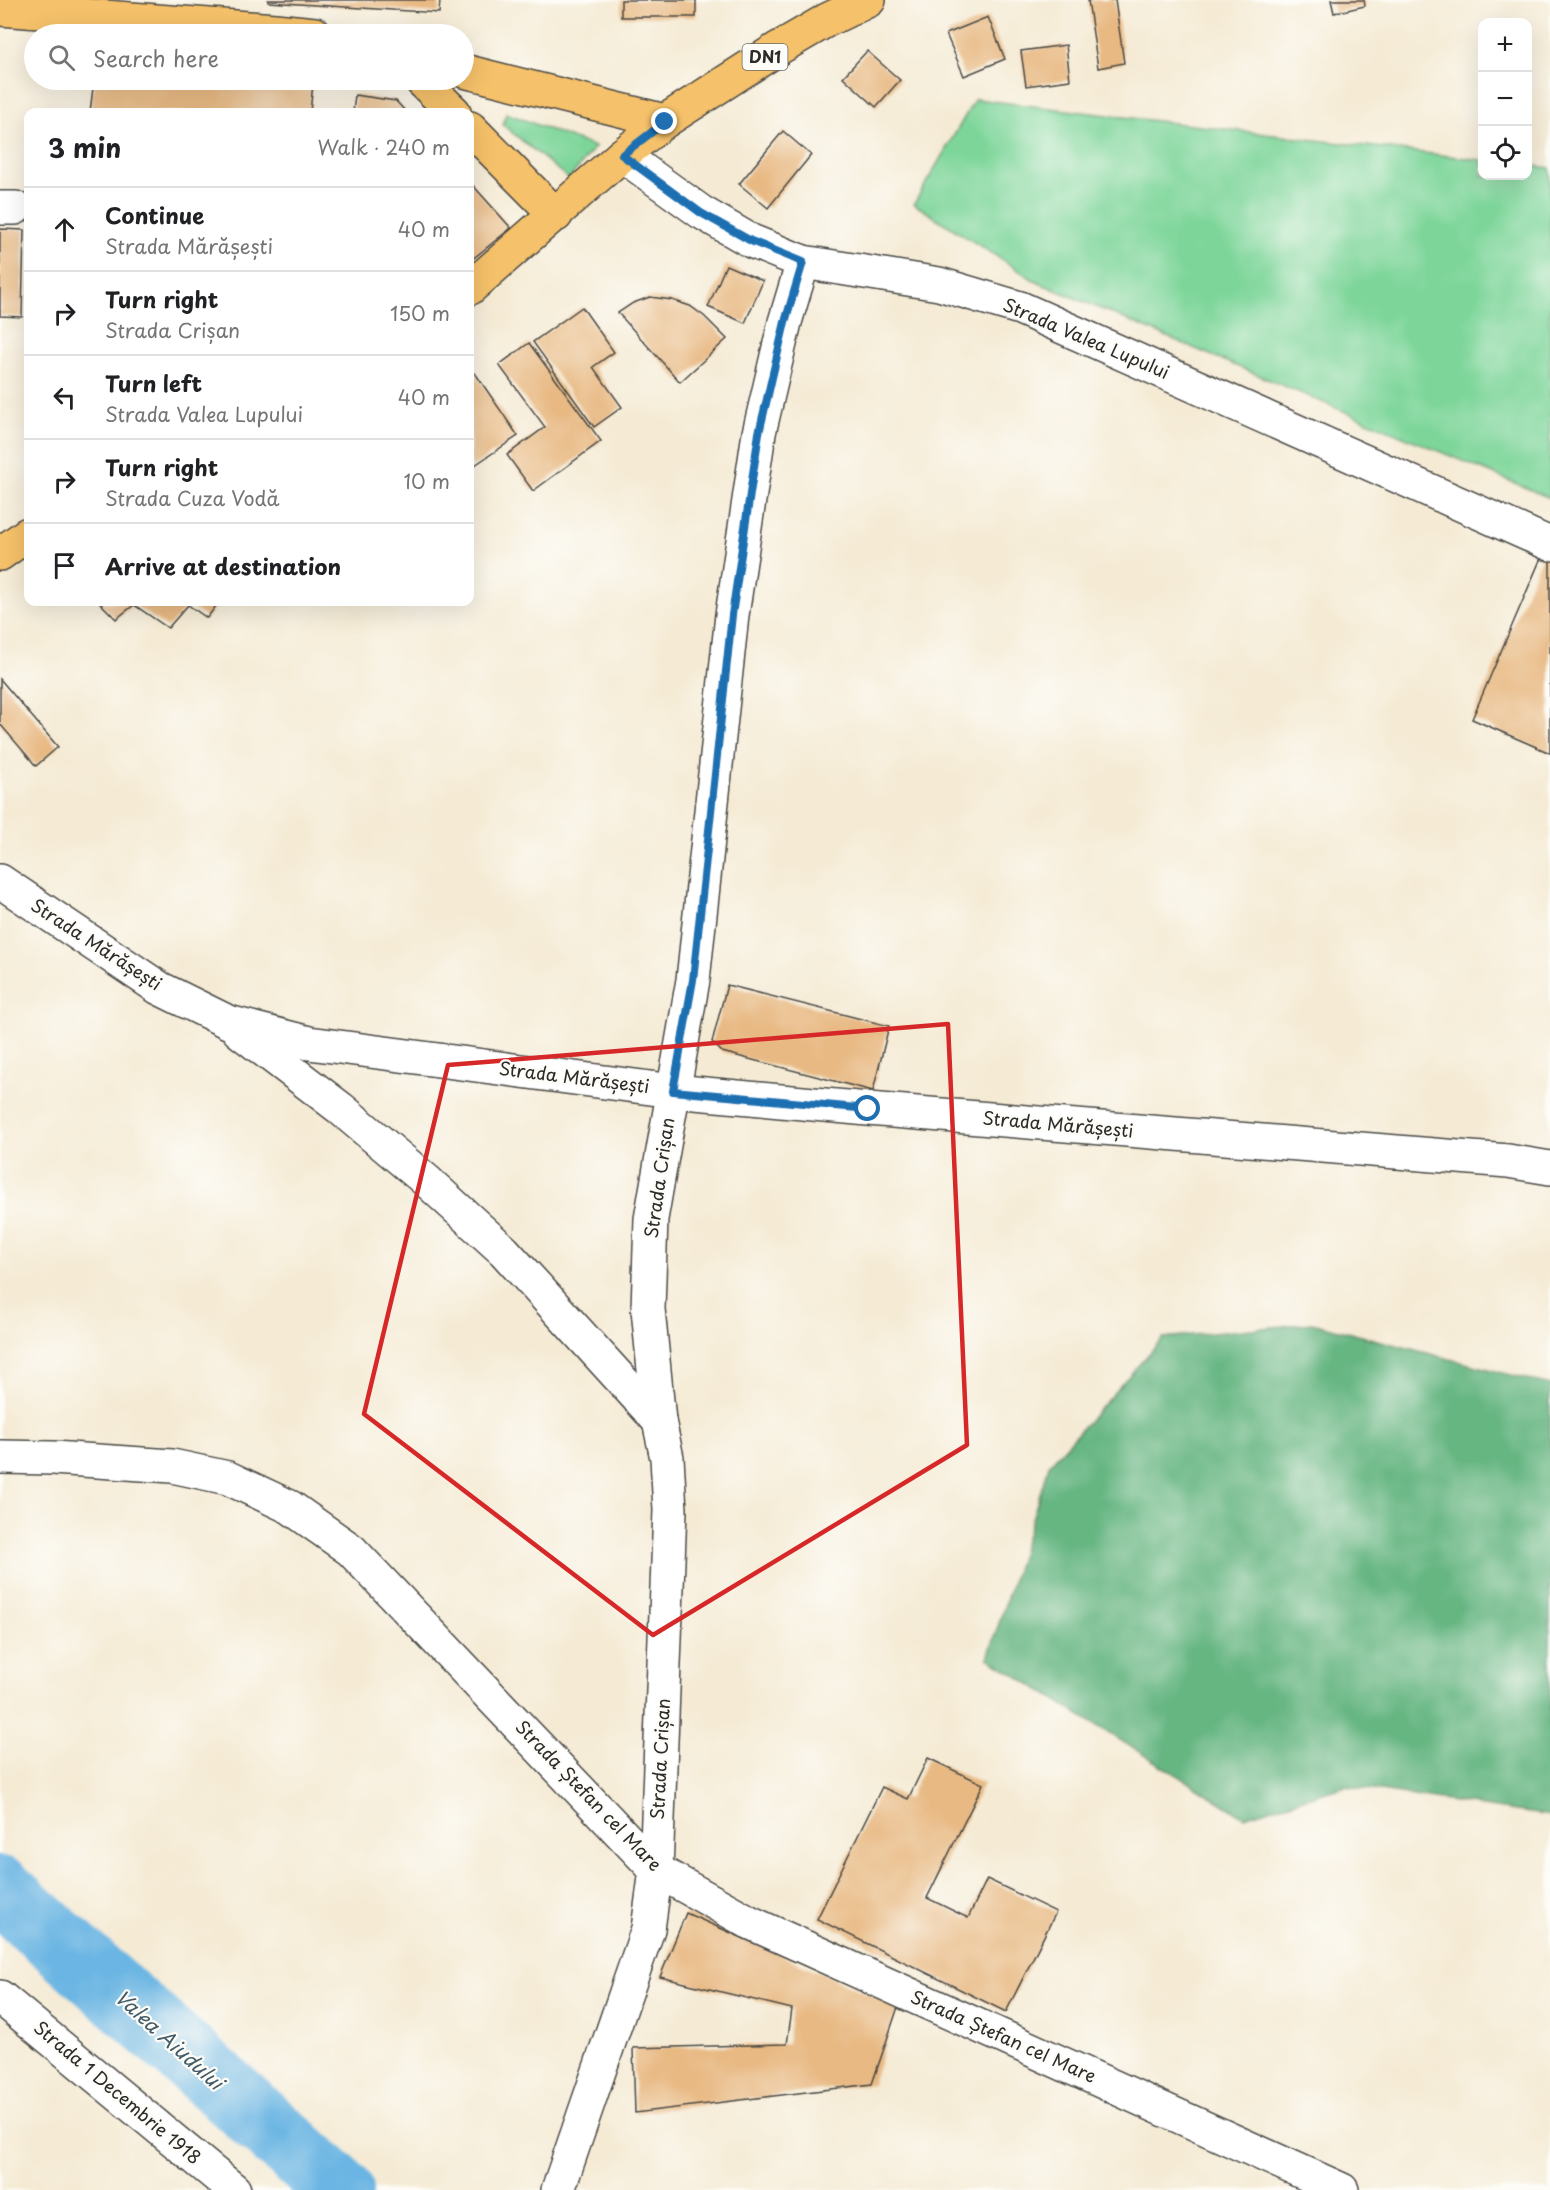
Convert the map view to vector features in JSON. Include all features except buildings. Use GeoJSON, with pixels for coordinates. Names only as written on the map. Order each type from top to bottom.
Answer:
{"type":"FeatureCollection","features":[{"type":"Feature","properties":{"kind":"main road","name":"DN1"},"geometry":{"type":"LineString","coordinates":[[474,285],[622,155],[665,122],[779,48],[827,20],[869,0]]}},
{"type":"Feature","properties":{"kind":"main road"},"geometry":{"type":"LineString","coordinates":[[0,9],[196,24]]}},
{"type":"Feature","properties":{"kind":"main road"},"geometry":{"type":"LineString","coordinates":[[474,73],[665,122]]}},
{"type":"Feature","properties":{"kind":"main road"},"geometry":{"type":"LineString","coordinates":[[432,90],[450,108]]}},
{"type":"Feature","properties":{"kind":"main road"},"geometry":{"type":"LineString","coordinates":[[474,132],[556,215]]}},
{"type":"Feature","properties":{"kind":"main road"},"geometry":{"type":"LineString","coordinates":[[0,554],[24,537]]}},
{"type":"Feature","properties":{"kind":"street","name":"Strada Valea Lupului"},"geometry":{"type":"LineString","coordinates":[[622,155],[701,213],[751,241],[803,262],[939,284],[1020,308],[1550,544]]}},
{"type":"Feature","properties":{"kind":"street","name":"Strada Crișan"},"geometry":{"type":"LineString","coordinates":[[558,2190],[648,1929],[656,1870],[670,1510],[667,1458],[659,1421],[648,1309],[651,1219],[693,980],[732,615],[757,445],[785,322],[803,262]]}},
{"type":"Feature","properties":{"kind":"street","name":"Strada Mărășești"},"geometry":{"type":"LineString","coordinates":[[0,881],[159,988],[228,1022],[309,1043],[673,1091],[1508,1161],[1550,1168]]}},
{"type":"Feature","properties":{"kind":"street","name":"Strada Crișan"},"geometry":{"type":"LineString","coordinates":[[228,1022],[340,1108],[428,1182],[495,1244],[567,1319],[659,1421]]}},
{"type":"Feature","properties":{"kind":"street","name":"Strada Ștefan cel Mare"},"geometry":{"type":"LineString","coordinates":[[0,1457],[172,1466],[228,1478],[290,1507],[351,1550],[656,1870],[749,1922],[1342,2190]]}},
{"type":"Feature","properties":{"kind":"street","name":"Strada 1 Decembrie 1918"},"geometry":{"type":"LineString","coordinates":[[0,1996],[234,2190]]}},
{"type":"Feature","properties":{"kind":"highlighted area"},"geometry":{"type":"Polygon","coordinates":[[[948,1024],[967,1445],[653,1635],[364,1414],[448,1065],[948,1024]]]}},
{"type":"Feature","properties":{"kind":"green space"},"geometry":{"type":"Polygon","coordinates":[[[975,99],[1478,160],[1478,180],[1532,180],[1532,166],[1550,168],[1550,498],[1037,282],[914,204],[975,99]]]}},
{"type":"Feature","properties":{"kind":"green space"},"geometry":{"type":"Polygon","coordinates":[[[506,113],[595,147],[569,179],[503,125],[506,113]]]}},
{"type":"Feature","properties":{"kind":"green space"},"geometry":{"type":"Polygon","coordinates":[[[1312,1323],[1550,1385],[1550,1816],[1346,1786],[1244,1817],[988,1658],[1049,1465],[1163,1338],[1312,1323]]]}},
{"type":"Feature","properties":{"kind":"waterway","name":"Valea Aiudului"},"geometry":{"type":"LineString","coordinates":[[0,1890],[339,2190]]}},
{"type":"Feature","properties":{"kind":"route"},"geometry":{"type":"LineString","coordinates":[[665,122],[622,155],[701,213],[751,241],[803,262],[785,322],[759,433],[732,615],[693,980],[673,1091],[868,1109]]}}]}
